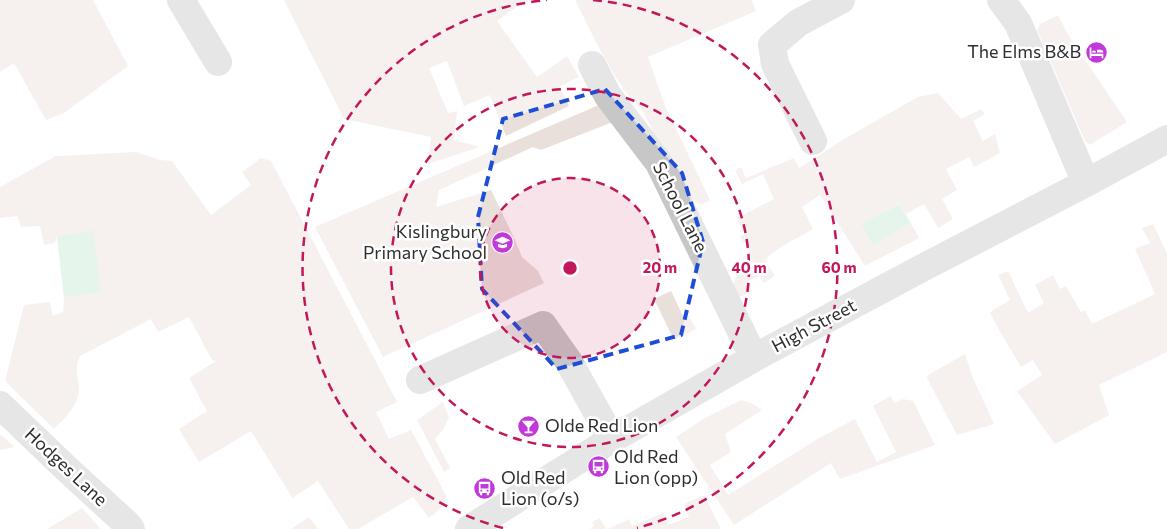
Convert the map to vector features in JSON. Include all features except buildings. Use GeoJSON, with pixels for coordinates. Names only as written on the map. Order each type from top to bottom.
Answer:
{"type":"FeatureCollection","features":[{"type":"Feature","properties":{"kind":"street"},"geometry":{"type":"LineString","coordinates":[[182,0],[218,62]]}},
{"type":"Feature","properties":{"kind":"street"},"geometry":{"type":"LineString","coordinates":[[813,141],[775,64],[772,46],[798,23],[841,0]]}},
{"type":"Feature","properties":{"kind":"street"},"geometry":{"type":"LineString","coordinates":[[1001,0],[1018,23],[1086,183]]}},
{"type":"Feature","properties":{"kind":"street","name":"School Lane"},"geometry":{"type":"LineString","coordinates":[[592,64],[608,96],[659,163],[754,358]]}},
{"type":"Feature","properties":{"kind":"street","name":"High Street"},"geometry":{"type":"LineString","coordinates":[[469,529],[612,439],[754,358],[1167,139]]}},
{"type":"Feature","properties":{"kind":"street"},"geometry":{"type":"LineString","coordinates":[[420,380],[543,325],[569,362],[612,439]]}},
{"type":"Feature","properties":{"kind":"street","name":"Hodges Lane"},"geometry":{"type":"LineString","coordinates":[[0,404],[131,529]]}},
{"type":"Feature","properties":{"kind":"highlighted area"},"geometry":{"type":"Polygon","coordinates":[[[605,89],[682,173],[703,242],[681,335],[557,369],[482,289],[478,217],[503,119],[605,89]]]}},
{"type":"Feature","properties":{"kind":"shaded area"},"geometry":{"type":"Polygon","coordinates":[[[0,0],[93,0],[128,66],[64,113],[46,120],[14,63],[0,72],[0,0]]]}},
{"type":"Feature","properties":{"kind":"shaded area"},"geometry":{"type":"Polygon","coordinates":[[[284,0],[526,0],[497,21],[537,77],[567,56],[579,77],[560,86],[569,106],[506,136],[490,95],[464,106],[447,61],[429,68],[448,113],[457,111],[454,140],[480,147],[428,164],[431,137],[344,119],[284,0]]]}},
{"type":"Feature","properties":{"kind":"shaded area"},"geometry":{"type":"Polygon","coordinates":[[[575,0],[752,0],[756,11],[648,57],[666,108],[710,200],[701,205],[692,199],[676,178],[645,115],[616,77],[575,0]]]}},
{"type":"Feature","properties":{"kind":"shaded area"},"geometry":{"type":"Polygon","coordinates":[[[1058,15],[1067,33],[1127,122],[1090,145],[1085,141],[1037,30],[1040,24],[1058,15]]]}},
{"type":"Feature","properties":{"kind":"shaded area"},"geometry":{"type":"Polygon","coordinates":[[[938,93],[961,119],[981,109],[985,114],[973,121],[983,141],[995,134],[1000,153],[974,167],[969,157],[946,169],[957,190],[942,199],[953,219],[938,228],[924,204],[906,214],[898,204],[862,224],[873,246],[911,223],[919,238],[865,266],[820,195],[802,207],[813,229],[770,255],[765,260],[775,276],[764,283],[759,276],[748,281],[752,291],[740,297],[733,286],[737,273],[754,264],[745,243],[740,237],[744,234],[737,218],[774,199],[763,174],[742,184],[735,170],[741,167],[746,178],[794,158],[799,168],[844,139],[918,97],[938,93]]]}},
{"type":"Feature","properties":{"kind":"shaded area"},"geometry":{"type":"Polygon","coordinates":[[[599,105],[613,122],[541,150],[533,147],[439,190],[436,207],[491,190],[522,257],[538,271],[544,283],[383,357],[315,227],[599,105]]]}},
{"type":"Feature","properties":{"kind":"shaded area"},"geometry":{"type":"Polygon","coordinates":[[[136,152],[160,160],[172,161],[211,215],[251,185],[242,172],[261,158],[271,161],[397,402],[376,412],[389,439],[411,430],[446,495],[442,506],[435,514],[429,518],[413,497],[358,529],[349,529],[318,481],[293,499],[251,431],[199,462],[179,429],[207,411],[189,378],[216,361],[212,360],[189,317],[158,332],[151,319],[80,356],[77,368],[79,388],[77,400],[71,411],[54,429],[5,381],[24,305],[50,302],[53,316],[63,312],[64,298],[101,292],[57,236],[55,243],[44,245],[40,226],[21,227],[17,216],[0,218],[0,187],[56,156],[136,152]]]}},
{"type":"Feature","properties":{"kind":"shaded area"},"geometry":{"type":"Polygon","coordinates":[[[899,204],[911,223],[873,246],[861,224],[899,204]]]}},
{"type":"Feature","properties":{"kind":"shaded area"},"geometry":{"type":"Polygon","coordinates":[[[1153,224],[1167,253],[1167,352],[1099,385],[1109,415],[1055,444],[1017,391],[1042,375],[1033,360],[1021,367],[990,312],[1010,300],[998,275],[1008,271],[1028,313],[1044,303],[1035,285],[1053,275],[1060,289],[1066,286],[1081,312],[1085,310],[1092,324],[1155,294],[1135,249],[1150,243],[1142,228],[1153,224]]]}},
{"type":"Feature","properties":{"kind":"shaded area"},"geometry":{"type":"Polygon","coordinates":[[[93,230],[101,292],[64,298],[57,237],[93,230]]]}},
{"type":"Feature","properties":{"kind":"shaded area"},"geometry":{"type":"Polygon","coordinates":[[[671,291],[684,318],[689,316],[696,329],[674,340],[654,299],[671,291]]]}},
{"type":"Feature","properties":{"kind":"shaded area"},"geometry":{"type":"Polygon","coordinates":[[[965,354],[973,378],[994,424],[957,435],[927,378],[928,375],[965,354]]]}},
{"type":"Feature","properties":{"kind":"shaded area"},"geometry":{"type":"Polygon","coordinates":[[[890,396],[895,403],[903,399],[913,401],[935,445],[840,479],[831,463],[734,525],[676,437],[703,419],[741,400],[753,404],[762,410],[725,434],[731,452],[710,465],[728,495],[819,438],[855,419],[877,462],[896,452],[873,406],[890,396]]]}},
{"type":"Feature","properties":{"kind":"shaded area"},"geometry":{"type":"Polygon","coordinates":[[[443,402],[449,417],[443,430],[435,439],[450,468],[444,472],[417,420],[443,402]]]}},
{"type":"Feature","properties":{"kind":"shaded area"},"geometry":{"type":"Polygon","coordinates":[[[0,434],[15,447],[0,450],[0,434]]]}},
{"type":"Feature","properties":{"kind":"shaded area"},"geometry":{"type":"Polygon","coordinates":[[[704,495],[721,529],[608,529],[629,519],[632,526],[663,513],[668,525],[689,517],[684,504],[704,495]]]}},
{"type":"Feature","properties":{"kind":"shaded area"},"geometry":{"type":"Polygon","coordinates":[[[82,508],[101,529],[47,529],[82,508]]]}},
{"type":"Feature","properties":{"kind":"shaded area"},"geometry":{"type":"Polygon","coordinates":[[[309,517],[318,529],[291,529],[309,517]]]}},
{"type":"Feature","properties":{"kind":"shaded area"},"geometry":{"type":"Polygon","coordinates":[[[600,518],[606,529],[590,529],[594,526],[592,522],[600,518]]]}},
{"type":"Feature","properties":{"kind":"place","name":"The Elms B&B"},"geometry":{"type":"Point","coordinates":[1097,52]}},
{"type":"Feature","properties":{"kind":"place","name":"Kislingbury Primary School"},"geometry":{"type":"Point","coordinates":[503,242]}},
{"type":"Feature","properties":{"kind":"place","name":"Olde Red Lion"},"geometry":{"type":"Point","coordinates":[529,426]}},
{"type":"Feature","properties":{"kind":"place","name":"Old Red Lion (opp)"},"geometry":{"type":"Point","coordinates":[598,467]}},
{"type":"Feature","properties":{"kind":"place","name":"Old Red Lion (o/s)"},"geometry":{"type":"Point","coordinates":[485,488]}}]}
